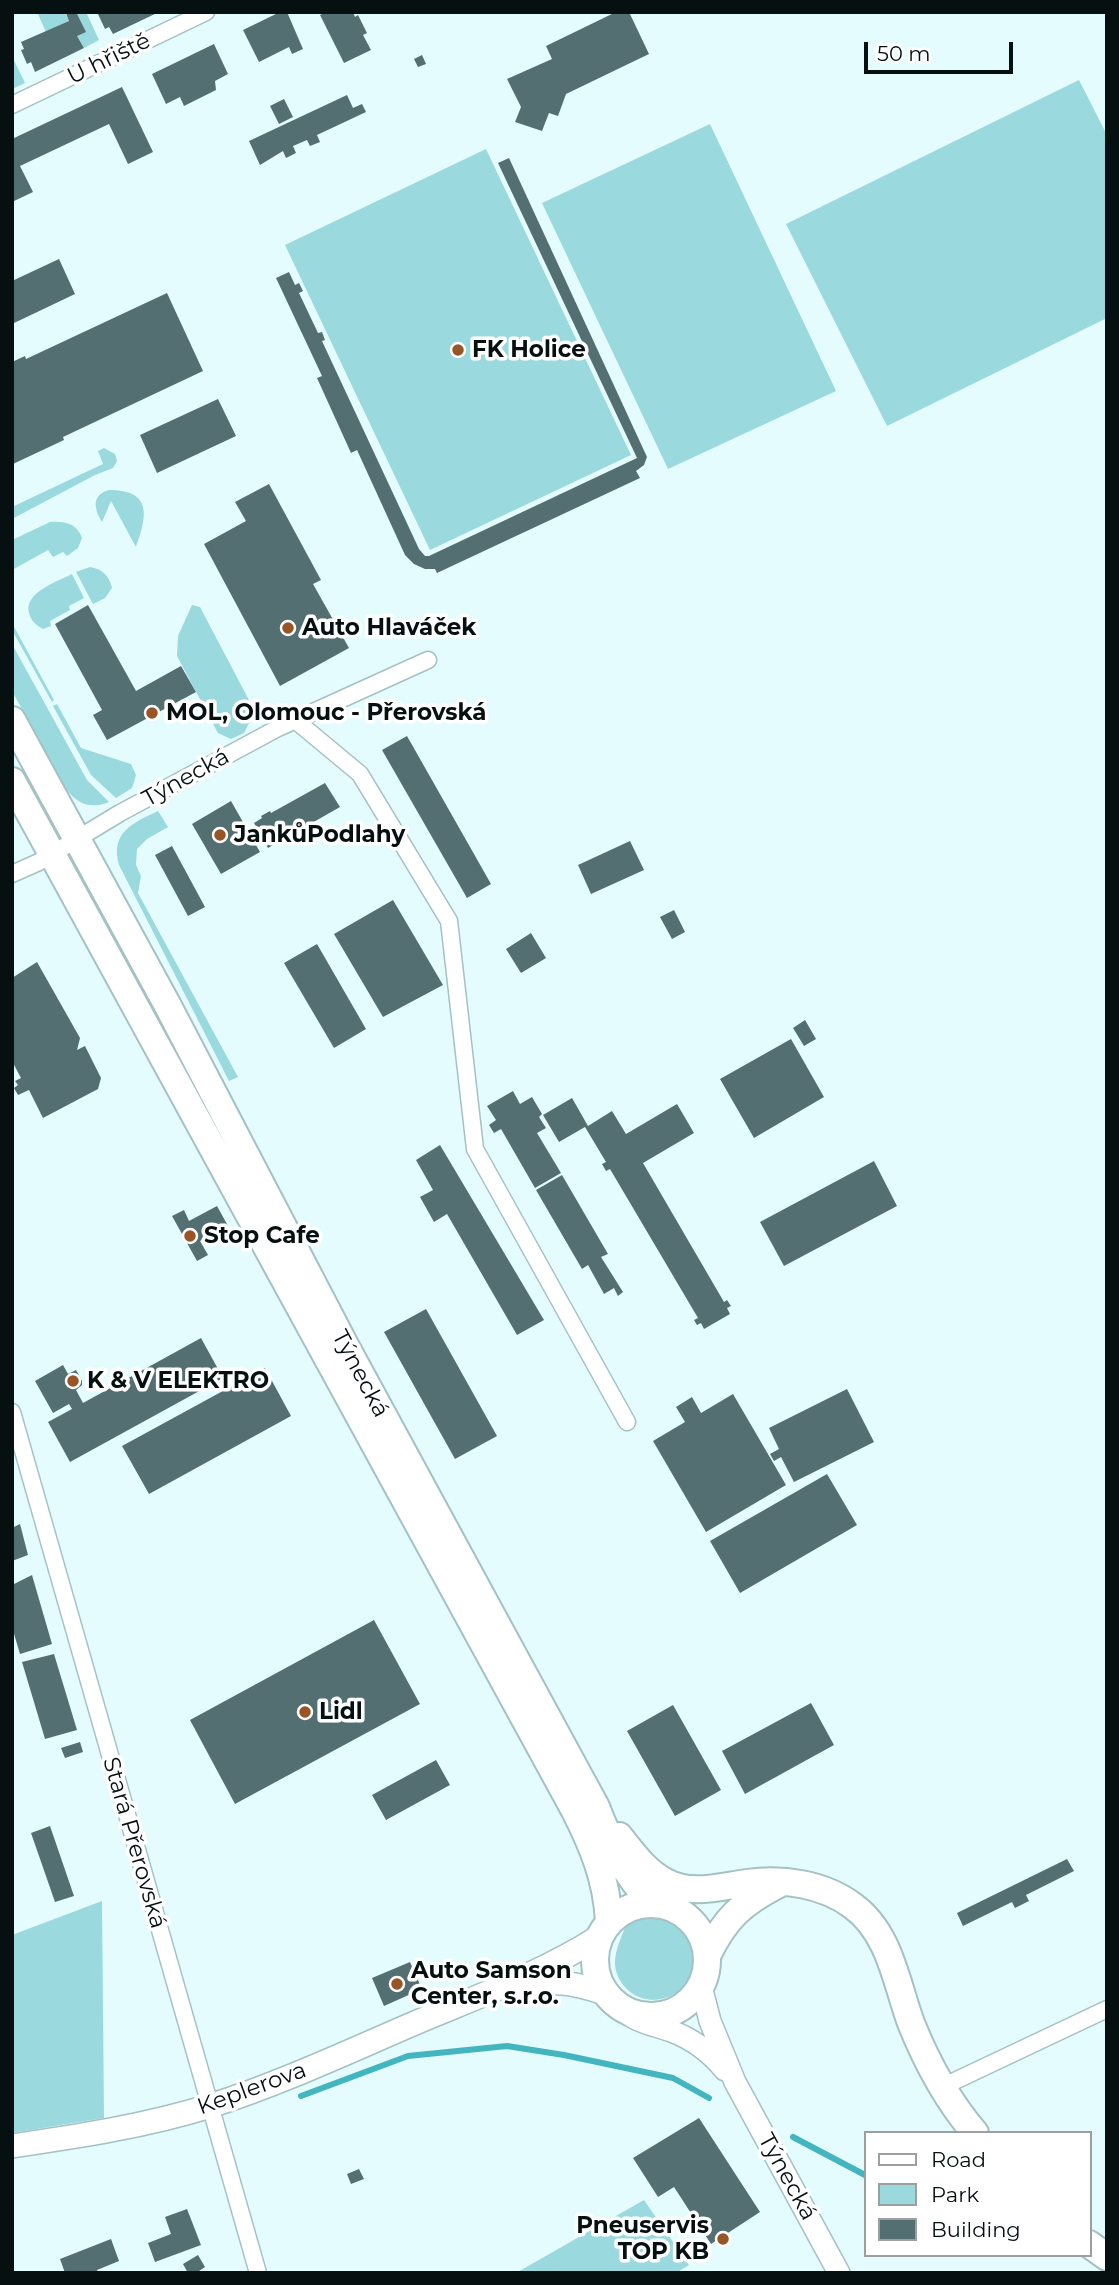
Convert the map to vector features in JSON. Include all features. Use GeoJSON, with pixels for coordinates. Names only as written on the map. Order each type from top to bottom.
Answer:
{"type":"FeatureCollection","features":[{"type":"Feature","properties":{"kind":"main road"},"geometry":{"type":"LineString","coordinates":[[12,720],[78,838]]}},
{"type":"Feature","properties":{"kind":"main road"},"geometry":{"type":"LineString","coordinates":[[12,781],[52,854]]}},
{"type":"Feature","properties":{"kind":"main road","name":"Týnecká"},"geometry":{"type":"LineString","coordinates":[[78,838],[346,1347],[596,1807],[620,1863],[635,1886],[653,1904]]}},
{"type":"Feature","properties":{"kind":"main road","name":"Týnecká"},"geometry":{"type":"LineString","coordinates":[[52,854],[574,1809],[601,1869],[608,1899],[604,1929],[594,1962],[597,1977],[613,2001]]}},
{"type":"Feature","properties":{"kind":"main road"},"geometry":{"type":"LineString","coordinates":[[596,1807],[644,1866],[664,1882],[702,1890],[751,1882],[798,1884],[824,1889],[840,1896],[866,1917],[885,1947],[911,2023],[942,2087],[974,2131]]}},
{"type":"Feature","properties":{"kind":"main road"},"geometry":{"type":"LineString","coordinates":[[684,1914],[715,1908],[758,1889],[780,1884]]}},
{"type":"Feature","properties":{"kind":"main road","name":"Týnecká"},"geometry":{"type":"LineString","coordinates":[[701,1986],[708,1956],[716,1938],[734,1913],[753,1898],[780,1884]]}},
{"type":"Feature","properties":{"kind":"main road"},"geometry":{"type":"LineString","coordinates":[[604,1929],[630,1907],[653,1904],[670,1907],[684,1914],[699,1930],[708,1956]]}},
{"type":"Feature","properties":{"kind":"main road","name":"Keplerova"},"geometry":{"type":"LineString","coordinates":[[12,2146],[127,2126],[210,2106],[288,2077],[567,1957],[604,1929]]}},
{"type":"Feature","properties":{"kind":"main road","name":"Keplerova"},"geometry":{"type":"LineString","coordinates":[[482,1995],[544,1982],[569,1983],[613,2001]]}},
{"type":"Feature","properties":{"kind":"main road"},"geometry":{"type":"LineString","coordinates":[[613,2001],[647,2017],[666,2015],[687,2004],[701,1986]]}},
{"type":"Feature","properties":{"kind":"main road"},"geometry":{"type":"LineString","coordinates":[[1091,2245],[1107,2257]]}},
{"type":"Feature","properties":{"kind":"street","name":"U hřiště"},"geometry":{"type":"LineString","coordinates":[[12,105],[206,12]]}},
{"type":"Feature","properties":{"kind":"street","name":"Týnecká"},"geometry":{"type":"LineString","coordinates":[[12,874],[295,720],[428,660]]}},
{"type":"Feature","properties":{"kind":"street"},"geometry":{"type":"LineString","coordinates":[[295,720],[360,774],[449,921],[475,1149],[627,1422]]}},
{"type":"Feature","properties":{"kind":"street","name":"Stará Přerovská"},"geometry":{"type":"LineString","coordinates":[[12,1412],[258,2273]]}},
{"type":"Feature","properties":{"kind":"street","name":"Týnecká"},"geometry":{"type":"LineString","coordinates":[[701,1986],[710,2021],[735,2082],[839,2273]]}},
{"type":"Feature","properties":{"kind":"street","name":"Týnecká"},"geometry":{"type":"LineString","coordinates":[[613,2001],[639,2022],[672,2031],[696,2043],[710,2053],[735,2082]]}},
{"type":"Feature","properties":{"kind":"street"},"geometry":{"type":"LineString","coordinates":[[942,2087],[1107,2009]]}},
{"type":"Feature","properties":{"kind":"green space"},"geometry":{"type":"Polygon","coordinates":[[[37,12],[68,12],[66,14],[69,21],[46,32],[37,12]]]}},
{"type":"Feature","properties":{"kind":"green space"},"geometry":{"type":"Polygon","coordinates":[[[76,12],[86,12],[99,40],[84,48],[77,36],[76,12]]]}},
{"type":"Feature","properties":{"kind":"green space"},"geometry":{"type":"Polygon","coordinates":[[[12,56],[25,83],[12,89],[12,56]]]}},
{"type":"Feature","properties":{"kind":"green space"},"geometry":{"type":"Polygon","coordinates":[[[1079,80],[1107,135],[1107,318],[887,426],[786,224],[1079,80]]]}},
{"type":"Feature","properties":{"kind":"green space"},"geometry":{"type":"Polygon","coordinates":[[[710,124],[836,391],[668,469],[542,203],[710,124]]]}},
{"type":"Feature","properties":{"kind":"green space","name":"FK Holice"},"geometry":{"type":"Polygon","coordinates":[[[486,149],[631,455],[430,550],[285,245],[486,149]]]}},
{"type":"Feature","properties":{"kind":"green space"},"geometry":{"type":"Polygon","coordinates":[[[104,448],[115,454],[117,461],[113,468],[12,519],[12,507],[103,464],[98,451],[104,448]]]}},
{"type":"Feature","properties":{"kind":"green space"},"geometry":{"type":"Polygon","coordinates":[[[109,490],[123,491],[140,500],[144,516],[136,547],[111,501],[102,522],[99,517],[97,499],[109,490]]]}},
{"type":"Feature","properties":{"kind":"green space"},"geometry":{"type":"Polygon","coordinates":[[[50,522],[65,523],[77,529],[82,538],[78,548],[67,556],[63,552],[53,557],[48,550],[12,570],[12,540],[50,522]]]}},
{"type":"Feature","properties":{"kind":"green space"},"geometry":{"type":"Polygon","coordinates":[[[90,567],[104,573],[112,588],[105,598],[93,604],[76,572],[90,567]]]}},
{"type":"Feature","properties":{"kind":"green space"},"geometry":{"type":"Polygon","coordinates":[[[72,574],[84,598],[69,606],[70,610],[50,621],[51,626],[43,629],[30,616],[29,606],[32,599],[43,589],[72,574]]]}},
{"type":"Feature","properties":{"kind":"green space"},"geometry":{"type":"Polygon","coordinates":[[[192,605],[200,607],[251,704],[251,719],[244,733],[231,739],[218,733],[177,656],[178,636],[192,605]]]}},
{"type":"Feature","properties":{"kind":"green space"},"geometry":{"type":"Polygon","coordinates":[[[12,623],[54,700],[52,702],[12,630],[12,623]]]}},
{"type":"Feature","properties":{"kind":"green space"},"geometry":{"type":"Polygon","coordinates":[[[12,644],[87,780],[109,802],[86,804],[67,790],[12,691],[12,644]]]}},
{"type":"Feature","properties":{"kind":"green space"},"geometry":{"type":"Polygon","coordinates":[[[57,704],[81,748],[131,764],[136,775],[132,788],[116,798],[91,775],[53,706],[57,704]]]}},
{"type":"Feature","properties":{"kind":"green space"},"geometry":{"type":"Polygon","coordinates":[[[158,811],[168,827],[147,839],[137,849],[136,865],[141,876],[138,893],[238,1077],[229,1081],[119,865],[118,844],[126,830],[158,811]]]}},
{"type":"Feature","properties":{"kind":"green space"},"geometry":{"type":"Polygon","coordinates":[[[102,1901],[104,2118],[12,2133],[12,1935],[102,1901]]]}},
{"type":"Feature","properties":{"kind":"green space"},"geometry":{"type":"Polygon","coordinates":[[[636,1918],[666,1920],[678,1926],[689,1937],[695,1951],[695,1965],[690,1978],[681,1989],[670,1996],[657,2000],[643,1998],[629,1991],[617,1975],[615,1957],[618,1947],[627,1921],[636,1918]]]}},
{"type":"Feature","properties":{"kind":"green space"},"geometry":{"type":"Polygon","coordinates":[[[644,2200],[689,2265],[676,2273],[516,2273],[644,2200]]]}},
{"type":"Feature","properties":{"kind":"building"},"geometry":{"type":"Polygon","coordinates":[[[76,12],[86,32],[77,36],[84,48],[35,72],[31,62],[27,64],[21,50],[24,49],[21,42],[69,21],[66,13],[76,12]]]}},
{"type":"Feature","properties":{"kind":"building"},"geometry":{"type":"Polygon","coordinates":[[[97,12],[159,12],[113,34],[109,27],[105,29],[97,12]]]}},
{"type":"Feature","properties":{"kind":"building"},"geometry":{"type":"Polygon","coordinates":[[[280,12],[287,12],[303,49],[292,54],[289,47],[259,62],[243,30],[280,12]]]}},
{"type":"Feature","properties":{"kind":"building"},"geometry":{"type":"Polygon","coordinates":[[[326,12],[353,12],[355,17],[358,15],[367,33],[363,35],[371,50],[344,63],[320,15],[326,12]]]}},
{"type":"Feature","properties":{"kind":"building"},"geometry":{"type":"Polygon","coordinates":[[[616,12],[629,12],[649,54],[566,94],[558,116],[549,113],[542,131],[515,122],[521,107],[507,79],[552,59],[546,46],[616,12]]]}},
{"type":"Feature","properties":{"kind":"building"},"geometry":{"type":"Polygon","coordinates":[[[214,44],[228,74],[215,81],[216,90],[184,106],[180,97],[166,104],[152,74],[214,44]]]}},
{"type":"Feature","properties":{"kind":"building"},"geometry":{"type":"Polygon","coordinates":[[[422,55],[426,64],[418,67],[414,59],[422,55]]]}},
{"type":"Feature","properties":{"kind":"building"},"geometry":{"type":"Polygon","coordinates":[[[122,87],[153,152],[128,164],[109,124],[20,166],[33,192],[12,202],[12,139],[122,87]]]}},
{"type":"Feature","properties":{"kind":"building"},"geometry":{"type":"Polygon","coordinates":[[[347,95],[353,108],[362,104],[366,112],[317,135],[320,142],[310,146],[307,140],[293,146],[296,153],[286,158],[283,151],[260,165],[249,141],[347,95]]]}},
{"type":"Feature","properties":{"kind":"building"},"geometry":{"type":"Polygon","coordinates":[[[284,99],[293,117],[279,124],[270,106],[284,99]]]}},
{"type":"Feature","properties":{"kind":"building"},"geometry":{"type":"Polygon","coordinates":[[[509,158],[647,457],[644,465],[636,471],[640,478],[437,573],[435,569],[425,569],[414,564],[405,555],[357,450],[351,453],[317,378],[322,376],[276,278],[289,272],[295,285],[299,283],[303,291],[299,293],[318,333],[322,332],[325,340],[322,341],[419,549],[425,556],[637,458],[498,163],[509,158]]]}},
{"type":"Feature","properties":{"kind":"building"},"geometry":{"type":"Polygon","coordinates":[[[59,259],[75,294],[12,324],[12,281],[59,259]]]}},
{"type":"Feature","properties":{"kind":"building"},"geometry":{"type":"Polygon","coordinates":[[[167,293],[203,371],[63,437],[64,440],[13,464],[12,362],[25,356],[26,359],[167,293]]]}},
{"type":"Feature","properties":{"kind":"building"},"geometry":{"type":"Polygon","coordinates":[[[218,399],[236,436],[157,473],[140,435],[218,399]]]}},
{"type":"Feature","properties":{"kind":"building"},"geometry":{"type":"Polygon","coordinates":[[[269,484],[321,580],[313,584],[349,648],[280,686],[204,544],[246,521],[235,502],[269,484]]]}},
{"type":"Feature","properties":{"kind":"building"},"geometry":{"type":"Polygon","coordinates":[[[88,605],[136,691],[181,666],[196,692],[107,740],[93,715],[102,710],[55,624],[88,605]]]}},
{"type":"Feature","properties":{"kind":"building"},"geometry":{"type":"Polygon","coordinates":[[[407,736],[491,884],[467,898],[382,750],[407,736]]]}},
{"type":"Feature","properties":{"kind":"building"},"geometry":{"type":"Polygon","coordinates":[[[325,783],[340,807],[268,848],[254,823],[262,818],[261,816],[325,783]]]}},
{"type":"Feature","properties":{"kind":"building"},"geometry":{"type":"Polygon","coordinates":[[[231,801],[260,852],[221,874],[192,824],[231,801]]]}},
{"type":"Feature","properties":{"kind":"building"},"geometry":{"type":"Polygon","coordinates":[[[630,841],[644,870],[591,894],[578,865],[630,841]]]}},
{"type":"Feature","properties":{"kind":"building"},"geometry":{"type":"Polygon","coordinates":[[[172,846],[205,907],[188,916],[155,855],[172,846]]]}},
{"type":"Feature","properties":{"kind":"building"},"geometry":{"type":"Polygon","coordinates":[[[393,900],[443,985],[383,1017],[334,934],[393,900]]]}},
{"type":"Feature","properties":{"kind":"building"},"geometry":{"type":"Polygon","coordinates":[[[674,910],[685,932],[672,939],[660,917],[674,910]]]}},
{"type":"Feature","properties":{"kind":"building"},"geometry":{"type":"Polygon","coordinates":[[[531,933],[546,958],[521,973],[506,949],[531,933]]]}},
{"type":"Feature","properties":{"kind":"building"},"geometry":{"type":"Polygon","coordinates":[[[317,944],[366,1029],[334,1048],[284,963],[317,944]]]}},
{"type":"Feature","properties":{"kind":"building"},"geometry":{"type":"Polygon","coordinates":[[[37,962],[80,1038],[77,1050],[85,1046],[101,1078],[98,1089],[43,1118],[29,1090],[18,1095],[14,1088],[18,1085],[15,1081],[21,1078],[12,1061],[12,978],[37,962]]]}},
{"type":"Feature","properties":{"kind":"building"},"geometry":{"type":"Polygon","coordinates":[[[805,1020],[816,1039],[804,1046],[793,1028],[805,1020]]]}},
{"type":"Feature","properties":{"kind":"building"},"geometry":{"type":"Polygon","coordinates":[[[791,1039],[824,1097],[754,1138],[720,1079],[791,1039]]]}},
{"type":"Feature","properties":{"kind":"building"},"geometry":{"type":"Polygon","coordinates":[[[513,1091],[520,1104],[532,1097],[542,1114],[539,1117],[546,1128],[537,1133],[561,1173],[535,1188],[501,1129],[494,1133],[489,1125],[496,1120],[487,1106],[513,1091]]]}},
{"type":"Feature","properties":{"kind":"building"},"geometry":{"type":"Polygon","coordinates":[[[572,1098],[588,1126],[612,1111],[626,1134],[677,1104],[694,1133],[643,1163],[724,1302],[727,1300],[731,1306],[727,1308],[730,1314],[704,1329],[701,1323],[697,1325],[694,1320],[698,1318],[610,1169],[606,1171],[602,1164],[606,1162],[585,1127],[559,1142],[543,1115],[572,1098]]]}},
{"type":"Feature","properties":{"kind":"building"},"geometry":{"type":"Polygon","coordinates":[[[440,1145],[544,1320],[517,1335],[447,1214],[434,1222],[420,1197],[433,1190],[416,1160],[440,1145]]]}},
{"type":"Feature","properties":{"kind":"building"},"geometry":{"type":"Polygon","coordinates":[[[874,1161],[897,1206],[784,1266],[760,1222],[874,1161]]]}},
{"type":"Feature","properties":{"kind":"building"},"geometry":{"type":"Polygon","coordinates":[[[562,1175],[608,1254],[601,1257],[623,1292],[618,1296],[614,1288],[604,1294],[588,1265],[582,1269],[536,1190],[562,1175]]]}},
{"type":"Feature","properties":{"kind":"building"},"geometry":{"type":"Polygon","coordinates":[[[217,1206],[228,1226],[200,1241],[208,1255],[197,1261],[172,1216],[184,1210],[189,1221],[217,1206]]]}},
{"type":"Feature","properties":{"kind":"building"},"geometry":{"type":"Polygon","coordinates":[[[426,1309],[497,1436],[455,1459],[384,1332],[426,1309]]]}},
{"type":"Feature","properties":{"kind":"building"},"geometry":{"type":"Polygon","coordinates":[[[201,1338],[223,1378],[70,1462],[48,1422],[72,1409],[69,1404],[53,1413],[35,1381],[63,1365],[68,1374],[76,1370],[82,1385],[76,1390],[83,1403],[201,1338]]]}},
{"type":"Feature","properties":{"kind":"building"},"geometry":{"type":"Polygon","coordinates":[[[265,1368],[291,1416],[149,1494],[122,1446],[265,1368]]]}},
{"type":"Feature","properties":{"kind":"building"},"geometry":{"type":"Polygon","coordinates":[[[847,1389],[874,1442],[794,1482],[781,1457],[774,1461],[770,1454],[779,1449],[769,1428],[847,1389]]]}},
{"type":"Feature","properties":{"kind":"building"},"geometry":{"type":"Polygon","coordinates":[[[733,1394],[786,1485],[706,1532],[653,1441],[685,1422],[676,1407],[692,1397],[701,1413],[733,1394]]]}},
{"type":"Feature","properties":{"kind":"building"},"geometry":{"type":"Polygon","coordinates":[[[827,1474],[857,1525],[740,1593],[710,1541],[827,1474]]]}},
{"type":"Feature","properties":{"kind":"building"},"geometry":{"type":"Polygon","coordinates":[[[20,1524],[28,1555],[12,1561],[12,1528],[20,1524]]]}},
{"type":"Feature","properties":{"kind":"building"},"geometry":{"type":"Polygon","coordinates":[[[32,1575],[52,1644],[20,1654],[12,1627],[12,1585],[32,1575]]]}},
{"type":"Feature","properties":{"kind":"building","name":"Lidl"},"geometry":{"type":"Polygon","coordinates":[[[374,1620],[420,1704],[235,1804],[190,1720],[374,1620]]]}},
{"type":"Feature","properties":{"kind":"building"},"geometry":{"type":"Polygon","coordinates":[[[54,1654],[77,1730],[45,1739],[22,1662],[54,1654]]]}},
{"type":"Feature","properties":{"kind":"building"},"geometry":{"type":"Polygon","coordinates":[[[811,1703],[834,1745],[745,1794],[722,1751],[811,1703]]]}},
{"type":"Feature","properties":{"kind":"building"},"geometry":{"type":"Polygon","coordinates":[[[673,1705],[721,1790],[675,1816],[627,1731],[673,1705]]]}},
{"type":"Feature","properties":{"kind":"building"},"geometry":{"type":"Polygon","coordinates":[[[80,1742],[83,1752],[65,1758],[61,1748],[80,1742]]]}},
{"type":"Feature","properties":{"kind":"building"},"geometry":{"type":"Polygon","coordinates":[[[436,1760],[450,1785],[386,1820],[372,1795],[436,1760]]]}},
{"type":"Feature","properties":{"kind":"building"},"geometry":{"type":"Polygon","coordinates":[[[50,1826],[74,1896],[55,1902],[31,1833],[50,1826]]]}},
{"type":"Feature","properties":{"kind":"building"},"geometry":{"type":"Polygon","coordinates":[[[1067,1859],[1074,1871],[1026,1895],[1029,1901],[1015,1908],[1012,1902],[963,1926],[957,1913],[1067,1859]]]}},
{"type":"Feature","properties":{"kind":"building","name":"Auto Samson Center, s.r.o."},"geometry":{"type":"Polygon","coordinates":[[[410,1962],[422,1989],[384,2006],[372,1978],[410,1962]]]}},
{"type":"Feature","properties":{"kind":"building"},"geometry":{"type":"Polygon","coordinates":[[[699,2118],[760,2212],[711,2244],[674,2187],[658,2197],[633,2158],[699,2118]]]}},
{"type":"Feature","properties":{"kind":"building"},"geometry":{"type":"Polygon","coordinates":[[[359,2169],[364,2179],[351,2184],[347,2174],[359,2169]]]}},
{"type":"Feature","properties":{"kind":"building"},"geometry":{"type":"Polygon","coordinates":[[[187,2209],[201,2245],[155,2262],[148,2243],[171,2234],[165,2217],[187,2209]]]}},
{"type":"Feature","properties":{"kind":"building"},"geometry":{"type":"Polygon","coordinates":[[[111,2239],[119,2261],[97,2270],[98,2273],[65,2273],[60,2259],[111,2239]]]}},
{"type":"Feature","properties":{"kind":"building"},"geometry":{"type":"Polygon","coordinates":[[[198,2255],[205,2267],[196,2273],[188,2273],[183,2264],[198,2255]]]}},
{"type":"Feature","properties":{"kind":"waterway"},"geometry":{"type":"LineString","coordinates":[[301,2096],[408,2056],[507,2046],[673,2078],[709,2098]]}},
{"type":"Feature","properties":{"kind":"waterway"},"geometry":{"type":"LineString","coordinates":[[793,2137],[864,2174]]}},
{"type":"Feature","properties":{"kind":"place","name":"FK Holice"},"geometry":{"type":"Point","coordinates":[458,350]}},
{"type":"Feature","properties":{"kind":"place","name":"Auto Hlaváček"},"geometry":{"type":"Point","coordinates":[288,628]}},
{"type":"Feature","properties":{"kind":"place","name":"MOL, Olomouc - Přerovská"},"geometry":{"type":"Point","coordinates":[152,713]}},
{"type":"Feature","properties":{"kind":"place","name":"JankůPodlahy"},"geometry":{"type":"Point","coordinates":[220,835]}},
{"type":"Feature","properties":{"kind":"place","name":"Stop Cafe"},"geometry":{"type":"Point","coordinates":[190,1236]}},
{"type":"Feature","properties":{"kind":"place","name":"K & V ELEKTRO"},"geometry":{"type":"Point","coordinates":[73,1381]}},
{"type":"Feature","properties":{"kind":"place","name":"Lidl"},"geometry":{"type":"Point","coordinates":[305,1712]}},
{"type":"Feature","properties":{"kind":"place","name":"Auto Samson Center, s.r.o."},"geometry":{"type":"Point","coordinates":[397,1984]}},
{"type":"Feature","properties":{"kind":"place","name":"Pneuservis TOP KB"},"geometry":{"type":"Point","coordinates":[723,2239]}}]}
